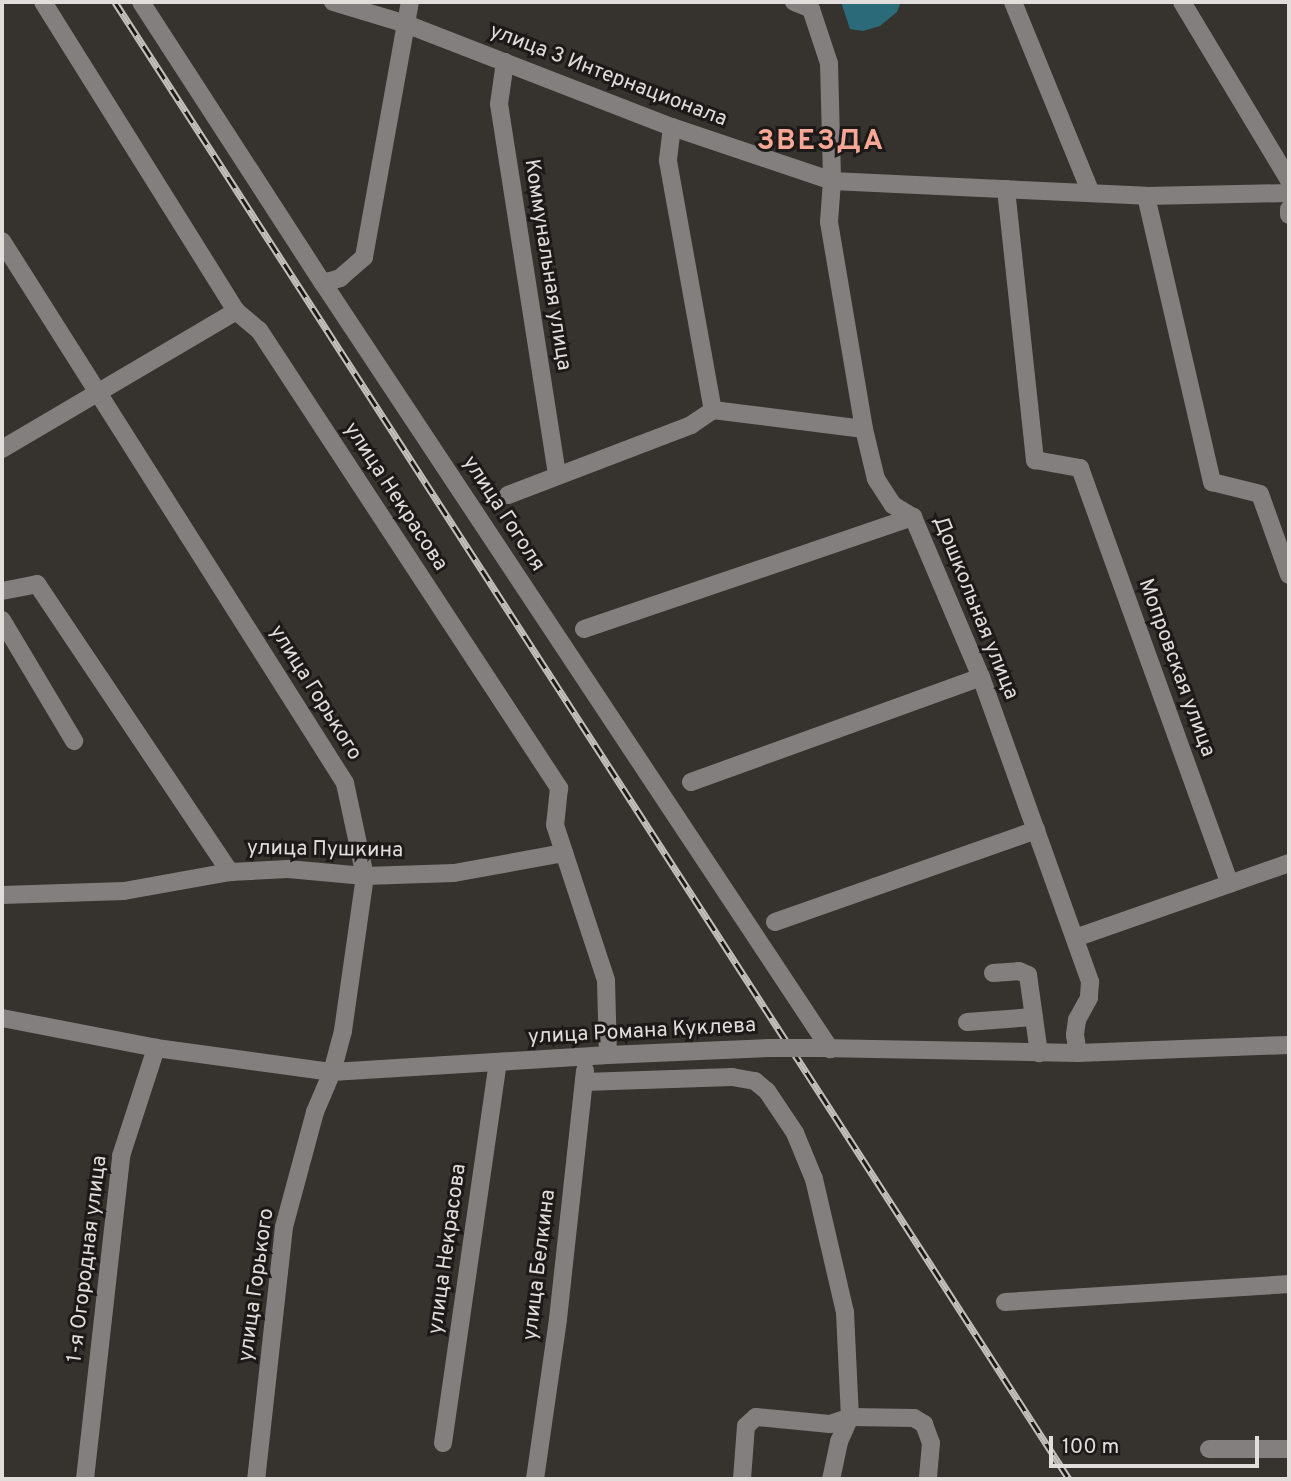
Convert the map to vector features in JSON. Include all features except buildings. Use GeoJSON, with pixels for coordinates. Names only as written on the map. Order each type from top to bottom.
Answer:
{"type":"FeatureCollection","features":[{"type":"Feature","properties":{"kind":"street","name":"улица Некрасова"},"geometry":{"type":"LineString","coordinates":[[43,2],[236,311],[259,330],[559,788],[555,825],[606,980],[608,1055]]}},
{"type":"Feature","properties":{"kind":"street","name":"улица Гоголя"},"geometry":{"type":"LineString","coordinates":[[141,2],[825,1049]]}},
{"type":"Feature","properties":{"kind":"street","name":"улица 3 Интернационала"},"geometry":{"type":"LineString","coordinates":[[333,2],[406,8],[505,62],[672,127],[832,181],[1146,196],[1289,193]]}},
{"type":"Feature","properties":{"kind":"street","name":"Дошкольная улица"},"geometry":{"type":"LineString","coordinates":[[794,2],[811,9],[828,63],[832,181],[829,222],[864,429],[876,479],[893,505],[913,517],[981,677],[1075,938],[1090,982],[1089,998],[1077,1020],[1075,1035],[1078,1053]]}},
{"type":"Feature","properties":{"kind":"street"},"geometry":{"type":"LineString","coordinates":[[1013,2],[1091,193]]}},
{"type":"Feature","properties":{"kind":"street"},"geometry":{"type":"LineString","coordinates":[[1182,2],[1289,180]]}},
{"type":"Feature","properties":{"kind":"street"},"geometry":{"type":"LineString","coordinates":[[323,283],[341,278],[364,257],[406,8]]}},
{"type":"Feature","properties":{"kind":"street","name":"Коммунальная улица"},"geometry":{"type":"LineString","coordinates":[[505,62],[499,104],[557,475]]}},
{"type":"Feature","properties":{"kind":"street"},"geometry":{"type":"LineString","coordinates":[[672,127],[668,161],[713,410]]}},
{"type":"Feature","properties":{"kind":"street","name":"Мопровская улица"},"geometry":{"type":"LineString","coordinates":[[1006,189],[1035,460],[1080,468],[1230,884]]}},
{"type":"Feature","properties":{"kind":"street"},"geometry":{"type":"LineString","coordinates":[[1146,196],[1212,482],[1260,494],[1289,575]]}},
{"type":"Feature","properties":{"kind":"street"},"geometry":{"type":"LineString","coordinates":[[1289,209],[1289,215]]}},
{"type":"Feature","properties":{"kind":"street","name":"улица Горького"},"geometry":{"type":"LineString","coordinates":[[2,241],[345,783],[365,876],[343,1031],[332,1072],[315,1112],[284,1227],[257,1479]]}},
{"type":"Feature","properties":{"kind":"street"},"geometry":{"type":"LineString","coordinates":[[2,449],[236,311]]}},
{"type":"Feature","properties":{"kind":"street"},"geometry":{"type":"LineString","coordinates":[[508,495],[691,425],[713,410],[864,429]]}},
{"type":"Feature","properties":{"kind":"street"},"geometry":{"type":"LineString","coordinates":[[583,629],[913,517]]}},
{"type":"Feature","properties":{"kind":"street"},"geometry":{"type":"LineString","coordinates":[[2,591],[37,584],[230,872]]}},
{"type":"Feature","properties":{"kind":"street"},"geometry":{"type":"LineString","coordinates":[[2,620],[74,741]]}},
{"type":"Feature","properties":{"kind":"street"},"geometry":{"type":"LineString","coordinates":[[691,782],[981,677]]}},
{"type":"Feature","properties":{"kind":"street"},"geometry":{"type":"LineString","coordinates":[[775,922],[1036,830]]}},
{"type":"Feature","properties":{"kind":"street","name":"улица Пушкина"},"geometry":{"type":"LineString","coordinates":[[2,895],[124,891],[230,872],[288,869],[365,876],[454,873],[564,853]]}},
{"type":"Feature","properties":{"kind":"street"},"geometry":{"type":"LineString","coordinates":[[1075,938],[1289,863]]}},
{"type":"Feature","properties":{"kind":"street"},"geometry":{"type":"LineString","coordinates":[[993,973],[1019,971],[1028,975],[1039,1053]]}},
{"type":"Feature","properties":{"kind":"street"},"geometry":{"type":"LineString","coordinates":[[967,1022],[1034,1017]]}},
{"type":"Feature","properties":{"kind":"street","name":"улица Романа Куклева"},"geometry":{"type":"LineString","coordinates":[[2,1018],[156,1048],[332,1072],[770,1048],[1078,1053],[1289,1045]]}},
{"type":"Feature","properties":{"kind":"street","name":"1-я Огородная улица"},"geometry":{"type":"LineString","coordinates":[[85,1479],[121,1156],[156,1048]]}},
{"type":"Feature","properties":{"kind":"street","name":"улица Белкина"},"geometry":{"type":"LineString","coordinates":[[535,1479],[558,1319],[587,1056]]}},
{"type":"Feature","properties":{"kind":"street","name":"улица Некрасова"},"geometry":{"type":"LineString","coordinates":[[443,1443],[498,1063]]}},
{"type":"Feature","properties":{"kind":"street"},"geometry":{"type":"LineString","coordinates":[[584,1082],[732,1077],[755,1081],[767,1091],[795,1133],[814,1179],[845,1312],[850,1417],[839,1442],[831,1479]]}},
{"type":"Feature","properties":{"kind":"street"},"geometry":{"type":"LineString","coordinates":[[1005,1302],[1289,1284]]}},
{"type":"Feature","properties":{"kind":"street"},"geometry":{"type":"LineString","coordinates":[[742,1479],[746,1426],[756,1417],[830,1424],[850,1417],[914,1418],[925,1424],[931,1443],[928,1479]]}},
{"type":"Feature","properties":{"kind":"street"},"geometry":{"type":"LineString","coordinates":[[1209,1449],[1289,1449]]}},
{"type":"Feature","properties":{"kind":"water"},"geometry":{"type":"Polygon","coordinates":[[[841,2],[901,2],[897,12],[880,26],[863,31],[850,29],[841,2]]]}},
{"type":"Feature","properties":{"kind":"railway"},"geometry":{"type":"LineString","coordinates":[[115,2],[1069,1479]]}},
{"type":"Feature","properties":{"kind":"district","name":"ЗВЕЗДА"},"geometry":{"type":"Point","coordinates":[821,142]}}]}
